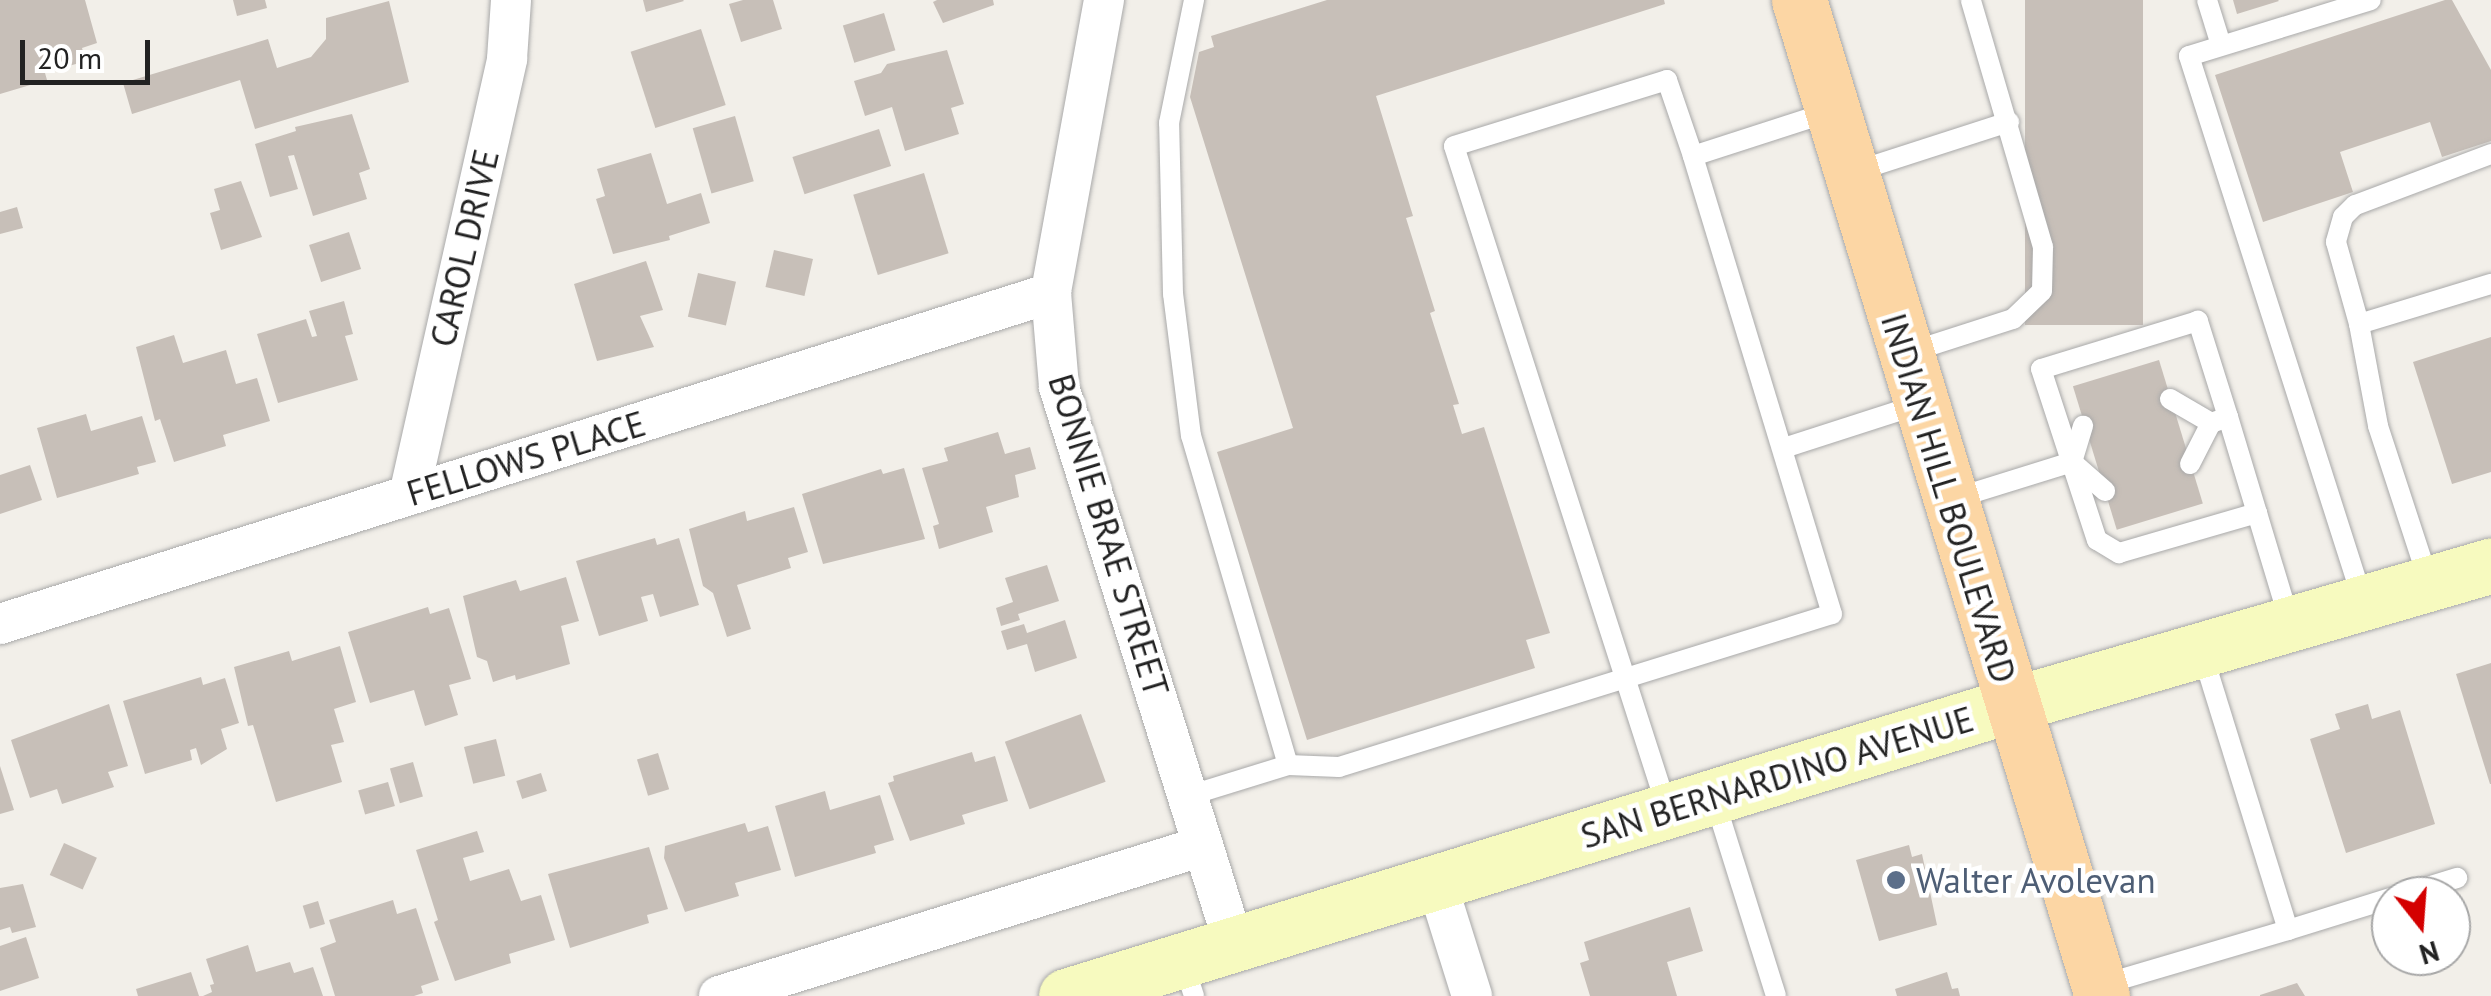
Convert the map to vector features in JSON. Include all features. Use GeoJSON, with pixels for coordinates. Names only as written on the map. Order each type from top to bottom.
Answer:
{"type":"FeatureCollection","features":[{"type":"Feature","properties":{"kind":"main road","name":"INDIAN HILL BOULEVARD"},"geometry":{"type":"LineString","coordinates":[[1799,0],[2100,991]]}},
{"type":"Feature","properties":{"kind":"main road","name":"SAN BERNARDINO AVENUE"},"geometry":{"type":"LineString","coordinates":[[1066,996],[1188,978],[1234,944],[2011,705],[2491,566]]}},
{"type":"Feature","properties":{"kind":"street","name":"CAROL DRIVE"},"geometry":{"type":"LineString","coordinates":[[409,495],[507,59],[510,0]]}},
{"type":"Feature","properties":{"kind":"street","name":"BONNIE BRAE STREET"},"geometry":{"type":"LineString","coordinates":[[1104,0],[1051,294],[1058,388],[1234,944]]}},
{"type":"Feature","properties":{"kind":"street","name":"FELLOWS PLACE"},"geometry":{"type":"LineString","coordinates":[[0,624],[1051,294]]}},
{"type":"Feature","properties":{"kind":"street"},"geometry":{"type":"LineString","coordinates":[[719,996],[1203,846]]}},
{"type":"Feature","properties":{"kind":"street"},"geometry":{"type":"LineString","coordinates":[[1436,881],[1472,996]]}},
{"type":"Feature","properties":{"kind":"lane"},"geometry":{"type":"LineString","coordinates":[[1194,0],[1169,124],[1173,294],[1190,436],[1288,765]]}},
{"type":"Feature","properties":{"kind":"lane"},"geometry":{"type":"LineString","coordinates":[[1784,448],[1913,379],[2012,318],[2042,291],[2044,248],[1971,0]]}},
{"type":"Feature","properties":{"kind":"lane"},"geometry":{"type":"LineString","coordinates":[[2207,0],[2222,46]]}},
{"type":"Feature","properties":{"kind":"lane"},"geometry":{"type":"LineString","coordinates":[[2363,604],[2189,56],[2372,0]]}},
{"type":"Feature","properties":{"kind":"lane"},"geometry":{"type":"LineString","coordinates":[[1188,796],[1288,765],[1339,767],[1624,677],[1832,614],[1694,156],[1667,80],[1454,146],[1624,677],[1691,803],[1776,996]]}},
{"type":"Feature","properties":{"kind":"lane"},"geometry":{"type":"LineString","coordinates":[[1694,156],[1832,111]]}},
{"type":"Feature","properties":{"kind":"lane"},"geometry":{"type":"LineString","coordinates":[[1851,173],[2009,122]]}},
{"type":"Feature","properties":{"kind":"lane"},"geometry":{"type":"LineString","coordinates":[[2429,584],[2378,426],[2359,324],[2336,242],[2343,217],[2355,205],[2491,154]]}},
{"type":"Feature","properties":{"kind":"lane"},"geometry":{"type":"LineString","coordinates":[[2359,324],[2491,284]]}},
{"type":"Feature","properties":{"kind":"lane"},"geometry":{"type":"LineString","coordinates":[[2256,512],[2119,553],[2097,540],[2041,368],[2198,322],[2220,420],[2256,512],[2291,624]]}},
{"type":"Feature","properties":{"kind":"lane"},"geometry":{"type":"LineString","coordinates":[[2170,399],[2220,420]]}},
{"type":"Feature","properties":{"kind":"lane"},"geometry":{"type":"LineString","coordinates":[[2190,464],[2220,420]]}},
{"type":"Feature","properties":{"kind":"lane"},"geometry":{"type":"LineString","coordinates":[[2072,462],[2084,426]]}},
{"type":"Feature","properties":{"kind":"lane"},"geometry":{"type":"LineString","coordinates":[[1949,500],[2072,462]]}},
{"type":"Feature","properties":{"kind":"lane"},"geometry":{"type":"LineString","coordinates":[[2072,462],[2105,491]]}},
{"type":"Feature","properties":{"kind":"lane"},"geometry":{"type":"LineString","coordinates":[[2202,650],[2288,930]]}},
{"type":"Feature","properties":{"kind":"lane"},"geometry":{"type":"LineString","coordinates":[[2100,991],[2371,904]]}},
{"type":"Feature","properties":{"kind":"building"},"geometry":{"type":"Polygon","coordinates":[[[0,0],[85,0],[97,43],[82,48],[86,61],[45,73],[47,80],[0,94],[0,0]]]}},
{"type":"Feature","properties":{"kind":"building"},"geometry":{"type":"Polygon","coordinates":[[[233,0],[265,0],[267,8],[237,16],[233,0]]]}},
{"type":"Feature","properties":{"kind":"building"},"geometry":{"type":"Polygon","coordinates":[[[643,0],[683,0],[684,1],[646,12],[643,0]]]}},
{"type":"Feature","properties":{"kind":"building"},"geometry":{"type":"Polygon","coordinates":[[[773,0],[782,29],[741,42],[729,4],[773,0]]]}},
{"type":"Feature","properties":{"kind":"building"},"geometry":{"type":"Polygon","coordinates":[[[993,0],[994,5],[943,23],[933,2],[993,0]]]}},
{"type":"Feature","properties":{"kind":"building"},"geometry":{"type":"Polygon","coordinates":[[[1327,0],[1664,0],[1665,4],[1376,96],[1413,216],[1406,218],[1435,311],[1430,313],[1459,404],[1453,405],[1462,434],[1484,427],[1550,633],[1526,640],[1535,668],[1307,740],[1217,452],[1293,428],[1190,97],[1199,52],[1214,47],[1211,36],[1327,0]]]}},
{"type":"Feature","properties":{"kind":"building"},"geometry":{"type":"Polygon","coordinates":[[[2025,0],[2143,0],[2143,325],[2025,325],[2025,0]]]}},
{"type":"Feature","properties":{"kind":"building"},"geometry":{"type":"Polygon","coordinates":[[[2233,0],[2278,0],[2279,1],[2237,14],[2233,0]]]}},
{"type":"Feature","properties":{"kind":"building"},"geometry":{"type":"Polygon","coordinates":[[[2452,0],[2491,70],[2491,141],[2442,157],[2430,122],[2340,152],[2353,192],[2263,222],[2215,75],[2452,0]]]}},
{"type":"Feature","properties":{"kind":"building"},"geometry":{"type":"Polygon","coordinates":[[[389,1],[409,82],[255,129],[240,80],[132,114],[123,83],[268,39],[277,68],[311,57],[326,39],[326,18],[389,1]]]}},
{"type":"Feature","properties":{"kind":"building"},"geometry":{"type":"Polygon","coordinates":[[[884,13],[895,50],[854,63],[843,26],[884,13]]]}},
{"type":"Feature","properties":{"kind":"building"},"geometry":{"type":"Polygon","coordinates":[[[701,29],[726,105],[655,128],[631,52],[701,29]]]}},
{"type":"Feature","properties":{"kind":"building"},"geometry":{"type":"Polygon","coordinates":[[[947,50],[964,104],[951,108],[959,134],[905,151],[892,107],[865,116],[854,81],[881,73],[887,64],[947,50]]]}},
{"type":"Feature","properties":{"kind":"building"},"geometry":{"type":"Polygon","coordinates":[[[352,114],[370,169],[359,173],[367,199],[313,216],[294,155],[288,156],[298,189],[270,197],[255,144],[296,131],[295,127],[352,114]]]}},
{"type":"Feature","properties":{"kind":"building"},"geometry":{"type":"Polygon","coordinates":[[[735,116],[754,181],[711,193],[693,128],[735,116]]]}},
{"type":"Feature","properties":{"kind":"building"},"geometry":{"type":"Polygon","coordinates":[[[879,129],[891,166],[805,194],[792,157],[879,129]]]}},
{"type":"Feature","properties":{"kind":"building"},"geometry":{"type":"Polygon","coordinates":[[[651,153],[667,204],[701,193],[710,223],[669,236],[670,240],[613,254],[596,199],[605,196],[597,169],[651,153]]]}},
{"type":"Feature","properties":{"kind":"building"},"geometry":{"type":"Polygon","coordinates":[[[924,173],[949,253],[878,275],[853,195],[924,173]]]}},
{"type":"Feature","properties":{"kind":"building"},"geometry":{"type":"Polygon","coordinates":[[[241,181],[262,237],[221,250],[210,213],[220,210],[214,189],[241,181]]]}},
{"type":"Feature","properties":{"kind":"building"},"geometry":{"type":"Polygon","coordinates":[[[17,207],[23,228],[0,234],[0,212],[17,207]]]}},
{"type":"Feature","properties":{"kind":"building"},"geometry":{"type":"Polygon","coordinates":[[[349,232],[361,269],[321,282],[309,245],[349,232]]]}},
{"type":"Feature","properties":{"kind":"building"},"geometry":{"type":"Polygon","coordinates":[[[774,250],[813,259],[804,296],[765,287],[774,250]]]}},
{"type":"Feature","properties":{"kind":"building"},"geometry":{"type":"Polygon","coordinates":[[[646,261],[663,310],[640,316],[654,347],[597,361],[574,284],[646,261]]]}},
{"type":"Feature","properties":{"kind":"building"},"geometry":{"type":"Polygon","coordinates":[[[698,273],[736,282],[726,326],[688,317],[698,273]]]}},
{"type":"Feature","properties":{"kind":"building"},"geometry":{"type":"Polygon","coordinates":[[[344,301],[353,334],[345,336],[358,380],[278,403],[257,334],[306,319],[312,337],[317,336],[309,311],[344,301]]]}},
{"type":"Feature","properties":{"kind":"building"},"geometry":{"type":"Polygon","coordinates":[[[174,335],[183,363],[226,350],[236,384],[257,378],[270,421],[223,435],[226,446],[174,462],[160,419],[155,421],[136,347],[174,335]]]}},
{"type":"Feature","properties":{"kind":"building"},"geometry":{"type":"Polygon","coordinates":[[[2491,337],[2491,472],[2452,484],[2413,362],[2491,337]]]}},
{"type":"Feature","properties":{"kind":"building"},"geometry":{"type":"Polygon","coordinates":[[[2159,360],[2203,503],[2117,530],[2073,386],[2159,360]]]}},
{"type":"Feature","properties":{"kind":"building"},"geometry":{"type":"Polygon","coordinates":[[[86,414],[91,431],[142,416],[156,462],[137,467],[139,474],[57,498],[37,428],[86,414]]]}},
{"type":"Feature","properties":{"kind":"building"},"geometry":{"type":"Polygon","coordinates":[[[998,432],[1005,454],[1030,447],[1036,469],[1015,475],[1019,497],[986,507],[993,532],[939,549],[933,526],[939,524],[922,468],[948,461],[944,448],[998,432]]]}},
{"type":"Feature","properties":{"kind":"building"},"geometry":{"type":"Polygon","coordinates":[[[30,465],[42,500],[0,514],[0,475],[30,465]]]}},
{"type":"Feature","properties":{"kind":"building"},"geometry":{"type":"Polygon","coordinates":[[[904,468],[925,539],[823,564],[802,494],[881,469],[883,474],[904,468]]]}},
{"type":"Feature","properties":{"kind":"building"},"geometry":{"type":"Polygon","coordinates":[[[794,507],[808,552],[788,558],[791,568],[737,585],[751,629],[727,637],[713,593],[703,586],[689,529],[745,511],[747,521],[794,507]]]}},
{"type":"Feature","properties":{"kind":"building"},"geometry":{"type":"Polygon","coordinates":[[[655,538],[657,545],[679,538],[699,605],[660,617],[653,594],[641,597],[648,621],[599,636],[576,561],[655,538]]]}},
{"type":"Feature","properties":{"kind":"building"},"geometry":{"type":"Polygon","coordinates":[[[1047,565],[1059,601],[1018,614],[1020,620],[1001,626],[996,608],[1013,602],[1005,578],[1047,565]]]}},
{"type":"Feature","properties":{"kind":"building"},"geometry":{"type":"Polygon","coordinates":[[[566,577],[579,621],[561,626],[570,664],[516,680],[515,675],[493,682],[487,661],[477,657],[463,596],[516,580],[520,591],[566,577]]]}},
{"type":"Feature","properties":{"kind":"building"},"geometry":{"type":"Polygon","coordinates":[[[428,607],[430,614],[449,608],[471,679],[449,685],[458,715],[425,726],[414,690],[370,703],[348,632],[428,607]]]}},
{"type":"Feature","properties":{"kind":"building"},"geometry":{"type":"Polygon","coordinates":[[[1065,620],[1077,658],[1035,672],[1027,644],[1007,650],[1001,631],[1024,624],[1027,633],[1065,620]]]}},
{"type":"Feature","properties":{"kind":"building"},"geometry":{"type":"Polygon","coordinates":[[[340,646],[356,702],[334,709],[344,742],[331,745],[342,782],[276,802],[253,725],[248,726],[234,667],[289,651],[292,661],[340,646]]]}},
{"type":"Feature","properties":{"kind":"building"},"geometry":{"type":"Polygon","coordinates":[[[2491,663],[2491,784],[2490,784],[2456,674],[2491,663]]]}},
{"type":"Feature","properties":{"kind":"building"},"geometry":{"type":"Polygon","coordinates":[[[201,677],[203,685],[225,678],[239,723],[221,729],[227,749],[201,765],[196,748],[190,750],[192,760],[145,774],[123,701],[201,677]]]}},
{"type":"Feature","properties":{"kind":"building"},"geometry":{"type":"Polygon","coordinates":[[[109,704],[128,766],[108,772],[114,787],[62,804],[57,789],[30,798],[11,740],[109,704]]]}},
{"type":"Feature","properties":{"kind":"building"},"geometry":{"type":"Polygon","coordinates":[[[2368,704],[2372,719],[2400,710],[2435,824],[2346,853],[2310,739],[2340,729],[2335,714],[2368,704]]]}},
{"type":"Feature","properties":{"kind":"building"},"geometry":{"type":"Polygon","coordinates":[[[1081,714],[1106,782],[1030,809],[1005,742],[1081,714]]]}},
{"type":"Feature","properties":{"kind":"building"},"geometry":{"type":"Polygon","coordinates":[[[496,739],[505,776],[473,784],[464,747],[496,739]]]}},
{"type":"Feature","properties":{"kind":"building"},"geometry":{"type":"Polygon","coordinates":[[[972,752],[975,762],[995,756],[1008,801],[962,815],[965,824],[910,841],[888,783],[894,781],[893,776],[972,752]]]}},
{"type":"Feature","properties":{"kind":"building"},"geometry":{"type":"Polygon","coordinates":[[[658,753],[669,789],[648,796],[637,759],[658,753]]]}},
{"type":"Feature","properties":{"kind":"building"},"geometry":{"type":"Polygon","coordinates":[[[413,762],[423,797],[400,803],[390,769],[413,762]]]}},
{"type":"Feature","properties":{"kind":"building"},"geometry":{"type":"Polygon","coordinates":[[[0,766],[14,810],[0,814],[0,766]]]}},
{"type":"Feature","properties":{"kind":"building"},"geometry":{"type":"Polygon","coordinates":[[[541,773],[547,791],[522,799],[516,781],[541,773]]]}},
{"type":"Feature","properties":{"kind":"building"},"geometry":{"type":"Polygon","coordinates":[[[388,782],[395,806],[365,815],[358,791],[388,782]]]}},
{"type":"Feature","properties":{"kind":"building"},"geometry":{"type":"Polygon","coordinates":[[[825,791],[830,810],[880,795],[894,840],[874,846],[876,853],[795,877],[775,806],[825,791]]]}},
{"type":"Feature","properties":{"kind":"building"},"geometry":{"type":"Polygon","coordinates":[[[745,823],[748,832],[768,826],[781,870],[735,883],[739,896],[685,912],[664,858],[665,846],[745,823]]]}},
{"type":"Feature","properties":{"kind":"building"},"geometry":{"type":"Polygon","coordinates":[[[477,831],[484,852],[463,858],[470,881],[509,869],[521,901],[541,895],[555,940],[509,954],[511,963],[455,981],[434,922],[438,920],[416,850],[477,831]]]}},
{"type":"Feature","properties":{"kind":"building"},"geometry":{"type":"Polygon","coordinates":[[[64,843],[97,858],[83,890],[50,875],[64,843]]]}},
{"type":"Feature","properties":{"kind":"building","name":"Walter Avolevan"},"geometry":{"type":"Polygon","coordinates":[[[1909,845],[1912,857],[1922,854],[1937,925],[1879,941],[1856,860],[1909,845]]]}},
{"type":"Feature","properties":{"kind":"building"},"geometry":{"type":"Polygon","coordinates":[[[649,847],[668,909],[647,915],[649,923],[570,948],[548,874],[649,847]]]}},
{"type":"Feature","properties":{"kind":"building"},"geometry":{"type":"Polygon","coordinates":[[[23,884],[36,927],[12,933],[10,927],[0,930],[0,888],[23,884]]]}},
{"type":"Feature","properties":{"kind":"building"},"geometry":{"type":"Polygon","coordinates":[[[393,900],[397,914],[416,908],[439,980],[421,986],[423,993],[414,996],[335,996],[320,948],[336,942],[329,920],[393,900]]]}},
{"type":"Feature","properties":{"kind":"building"},"geometry":{"type":"Polygon","coordinates":[[[318,901],[325,924],[310,929],[303,906],[318,901]]]}},
{"type":"Feature","properties":{"kind":"building"},"geometry":{"type":"Polygon","coordinates":[[[1690,907],[1703,951],[1667,962],[1677,996],[1590,996],[1580,963],[1589,960],[1584,942],[1690,907]]]}},
{"type":"Feature","properties":{"kind":"building"},"geometry":{"type":"Polygon","coordinates":[[[26,937],[39,978],[0,991],[0,946],[26,937]]]}},
{"type":"Feature","properties":{"kind":"building"},"geometry":{"type":"Polygon","coordinates":[[[248,945],[256,972],[290,962],[294,973],[313,967],[323,996],[203,996],[212,992],[210,985],[214,984],[206,959],[248,945]]]}},
{"type":"Feature","properties":{"kind":"building"},"geometry":{"type":"Polygon","coordinates":[[[191,972],[199,996],[138,996],[136,989],[191,972]]]}},
{"type":"Feature","properties":{"kind":"building"},"geometry":{"type":"Polygon","coordinates":[[[1947,972],[1952,989],[1958,988],[1960,996],[1897,996],[1895,989],[1947,972]]]}},
{"type":"Feature","properties":{"kind":"building"},"geometry":{"type":"Polygon","coordinates":[[[2297,983],[2305,996],[2260,996],[2260,995],[2297,983]]]}},
{"type":"Feature","properties":{"kind":"place","name":"Walter Avolevan"},"geometry":{"type":"Point","coordinates":[1896,880]}}]}
